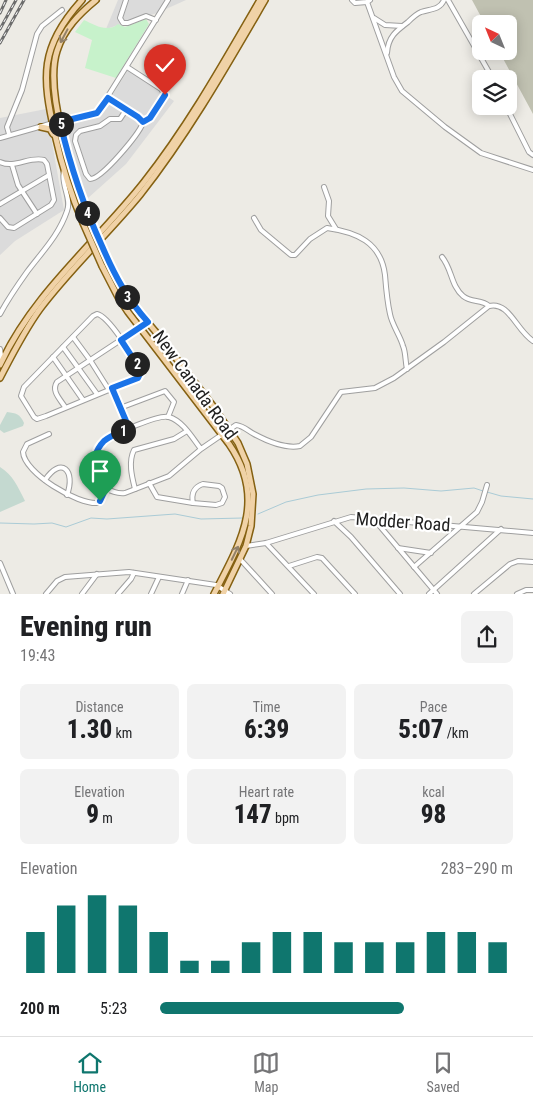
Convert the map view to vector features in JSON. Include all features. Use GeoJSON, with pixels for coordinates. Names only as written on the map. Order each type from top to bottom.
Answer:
{"type":"FeatureCollection","features":[{"type":"Feature","properties":{"kind":"main road","name":"New Canada Road"},"geometry":{"type":"LineString","coordinates":[[82,0],[58,31],[48,60],[46,90],[64,170],[83,223],[118,297],[139,328],[234,451],[242,468],[251,506]]}},
{"type":"Feature","properties":{"kind":"main road","name":"New Canada Road"},"geometry":{"type":"LineString","coordinates":[[96,0],[72,23],[64,34],[57,52],[54,82],[60,122],[69,161],[88,214],[108,261],[129,300],[213,406],[240,446],[252,486],[250,518],[246,546],[226,592]]}},
{"type":"Feature","properties":{"kind":"main road"},"geometry":{"type":"LineString","coordinates":[[1,363],[42,297],[117,214],[154,169],[196,109],[260,0]]}},
{"type":"Feature","properties":{"kind":"main road"},"geometry":{"type":"LineString","coordinates":[[0,378],[22,335],[40,308],[124,213],[182,138],[211,93],[265,0]]}},
{"type":"Feature","properties":{"kind":"main road"},"geometry":{"type":"LineString","coordinates":[[42,127],[50,129],[56,139]]}},
{"type":"Feature","properties":{"kind":"main road","name":"New Canada Road"},"geometry":{"type":"LineString","coordinates":[[214,594],[238,547],[250,518]]}},
{"type":"Feature","properties":{"kind":"street"},"geometry":{"type":"LineString","coordinates":[[126,0],[120,18],[123,23],[128,24],[146,16],[156,20]]}},
{"type":"Feature","properties":{"kind":"street"},"geometry":{"type":"LineString","coordinates":[[0,138],[9,134],[97,113],[168,0]]}},
{"type":"Feature","properties":{"kind":"street"},"geometry":{"type":"LineString","coordinates":[[352,0],[355,3],[368,1],[394,77],[402,91],[464,141],[490,158],[533,170]]}},
{"type":"Feature","properties":{"kind":"street"},"geometry":{"type":"LineString","coordinates":[[388,58],[388,43],[391,37],[418,14],[438,7],[446,0],[488,70]]}},
{"type":"Feature","properties":{"kind":"street"},"geometry":{"type":"LineString","coordinates":[[9,134],[7,127],[22,90],[37,34],[42,26],[62,10]]}},
{"type":"Feature","properties":{"kind":"street"},"geometry":{"type":"LineString","coordinates":[[372,17],[385,26],[403,26]]}},
{"type":"Feature","properties":{"kind":"street"},"geometry":{"type":"LineString","coordinates":[[126,110],[120,119],[110,119],[100,126],[80,131],[76,135],[75,141],[88,178],[95,178],[115,159],[141,128],[143,122],[150,118],[165,95],[161,90],[127,67]]}},
{"type":"Feature","properties":{"kind":"street"},"geometry":{"type":"LineString","coordinates":[[108,98],[143,122]]}},
{"type":"Feature","properties":{"kind":"street"},"geometry":{"type":"LineString","coordinates":[[510,115],[529,152],[533,154]]}},
{"type":"Feature","properties":{"kind":"street"},"geometry":{"type":"LineString","coordinates":[[0,162],[12,165],[42,159],[47,163],[54,202],[13,228],[8,227],[0,218]]}},
{"type":"Feature","properties":{"kind":"street"},"geometry":{"type":"LineString","coordinates":[[12,165],[16,180],[37,214]]}},
{"type":"Feature","properties":{"kind":"street"},"geometry":{"type":"LineString","coordinates":[[0,314],[11,294],[60,227],[68,210],[63,180],[64,170]]}},
{"type":"Feature","properties":{"kind":"street"},"geometry":{"type":"LineString","coordinates":[[0,204],[48,175]]}},
{"type":"Feature","properties":{"kind":"street"},"geometry":{"type":"LineString","coordinates":[[324,187],[329,201],[328,216],[336,229]]}},
{"type":"Feature","properties":{"kind":"street"},"geometry":{"type":"LineString","coordinates":[[254,218],[258,227],[291,256],[295,256],[319,232],[327,228],[359,236],[370,245],[379,256],[385,274],[390,315],[403,345],[407,369]]}},
{"type":"Feature","properties":{"kind":"street"},"geometry":{"type":"LineString","coordinates":[[442,256],[460,294],[476,302],[484,302],[489,306]]}},
{"type":"Feature","properties":{"kind":"street"},"geometry":{"type":"LineString","coordinates":[[201,449],[187,431],[176,421],[168,417],[129,428],[105,440],[94,460],[92,475],[97,483],[119,494],[149,484],[169,476],[201,449],[236,425],[283,446],[300,446],[311,437],[341,392],[377,387],[394,378],[444,342],[489,306],[496,305],[505,309],[521,332],[533,341]]}},
{"type":"Feature","properties":{"kind":"street"},"geometry":{"type":"LineString","coordinates":[[94,315],[104,316],[140,369],[141,375],[138,378],[46,416],[36,418],[30,414],[21,395],[25,385],[73,337],[94,315]]}},
{"type":"Feature","properties":{"kind":"street"},"geometry":{"type":"LineString","coordinates":[[66,407],[56,393],[54,387],[57,382],[148,322]]}},
{"type":"Feature","properties":{"kind":"street"},"geometry":{"type":"LineString","coordinates":[[73,337],[111,389],[129,428]]}},
{"type":"Feature","properties":{"kind":"street"},"geometry":{"type":"LineString","coordinates":[[63,347],[97,394]]}},
{"type":"Feature","properties":{"kind":"street"},"geometry":{"type":"LineString","coordinates":[[0,349],[1,363]]}},
{"type":"Feature","properties":{"kind":"street"},"geometry":{"type":"LineString","coordinates":[[53,357],[83,400]]}},
{"type":"Feature","properties":{"kind":"street"},"geometry":{"type":"LineString","coordinates":[[120,408],[164,391],[168,393],[174,402],[168,417]]}},
{"type":"Feature","properties":{"kind":"street"},"geometry":{"type":"LineString","coordinates":[[135,488],[132,473],[134,450],[174,439],[187,431]]}},
{"type":"Feature","properties":{"kind":"street"},"geometry":{"type":"LineString","coordinates":[[49,434],[27,444],[23,452],[25,462],[45,480],[67,495],[96,504],[100,501],[106,488]]}},
{"type":"Feature","properties":{"kind":"street"},"geometry":{"type":"LineString","coordinates":[[45,480],[49,473],[55,469],[66,470],[70,474],[71,480],[67,495]]}},
{"type":"Feature","properties":{"kind":"street"},"geometry":{"type":"LineString","coordinates":[[149,484],[157,497],[193,503],[220,504],[224,500],[224,490],[219,486],[201,485],[193,494],[193,503]]}},
{"type":"Feature","properties":{"kind":"street"},"geometry":{"type":"LineString","coordinates":[[414,567],[479,509],[486,487]]}},
{"type":"Feature","properties":{"kind":"street","name":"Modder Road"},"geometry":{"type":"LineString","coordinates":[[246,546],[266,543],[346,518],[373,518],[533,532]]}},
{"type":"Feature","properties":{"kind":"street"},"geometry":{"type":"LineString","coordinates":[[373,518],[437,594]]}},
{"type":"Feature","properties":{"kind":"street"},"geometry":{"type":"LineString","coordinates":[[334,521],[351,537],[400,594]]}},
{"type":"Feature","properties":{"kind":"street"},"geometry":{"type":"LineString","coordinates":[[429,594],[501,529]]}},
{"type":"Feature","properties":{"kind":"street"},"geometry":{"type":"LineString","coordinates":[[266,543],[314,594]]}},
{"type":"Feature","properties":{"kind":"street"},"geometry":{"type":"LineString","coordinates":[[398,548],[431,553]]}},
{"type":"Feature","properties":{"kind":"street"},"geometry":{"type":"LineString","coordinates":[[289,566],[317,557],[323,559],[355,594]]}},
{"type":"Feature","properties":{"kind":"street"},"geometry":{"type":"LineString","coordinates":[[240,559],[272,594]]}},
{"type":"Feature","properties":{"kind":"street"},"geometry":{"type":"LineString","coordinates":[[474,594],[510,564],[518,561],[533,562]]}},
{"type":"Feature","properties":{"kind":"street"},"geometry":{"type":"LineString","coordinates":[[0,563],[13,594]]}},
{"type":"Feature","properties":{"kind":"street"},"geometry":{"type":"LineString","coordinates":[[46,594],[62,578],[97,574],[134,573],[218,586],[226,592]]}},
{"type":"Feature","properties":{"kind":"street"},"geometry":{"type":"LineString","coordinates":[[118,594],[134,573]]}},
{"type":"Feature","properties":{"kind":"street"},"geometry":{"type":"LineString","coordinates":[[82,594],[97,574]]}},
{"type":"Feature","properties":{"kind":"street"},"geometry":{"type":"LineString","coordinates":[[151,594],[159,577]]}},
{"type":"Feature","properties":{"kind":"street"},"geometry":{"type":"LineString","coordinates":[[182,594],[188,580]]}},
{"type":"Feature","properties":{"kind":"street"},"geometry":{"type":"LineString","coordinates":[[517,594],[526,590],[533,590]]}},
{"type":"Feature","properties":{"kind":"shaded area"},"geometry":{"type":"Polygon","coordinates":[[[118,0],[186,0],[157,13],[106,29],[118,0]]]}},
{"type":"Feature","properties":{"kind":"shaded area"},"geometry":{"type":"Polygon","coordinates":[[[472,0],[533,0],[533,114],[517,84],[517,70],[509,70],[504,60],[518,60],[518,15],[480,15],[472,0]]]}},
{"type":"Feature","properties":{"kind":"shaded area"},"geometry":{"type":"Polygon","coordinates":[[[128,70],[174,101],[126,164],[88,198],[84,194],[64,130],[66,125],[101,113],[128,70]]]}},
{"type":"Feature","properties":{"kind":"shaded area"},"geometry":{"type":"Polygon","coordinates":[[[46,109],[64,210],[15,241],[0,255],[0,118],[46,109]]]}},
{"type":"Feature","properties":{"kind":"shaded area"},"geometry":{"type":"Polygon","coordinates":[[[7,412],[19,416],[24,423],[23,426],[4,433],[0,430],[0,425],[7,412]]]}},
{"type":"Feature","properties":{"kind":"shaded area"},"geometry":{"type":"Polygon","coordinates":[[[0,467],[12,478],[25,501],[0,512],[0,467]]]}},
{"type":"Feature","properties":{"kind":"green space"},"geometry":{"type":"Polygon","coordinates":[[[146,19],[149,24],[116,78],[85,68],[92,40],[75,32],[84,20],[97,26],[110,28],[118,24],[125,27],[146,19]]]}},
{"type":"Feature","properties":{"kind":"waterway"},"geometry":{"type":"LineString","coordinates":[[258,514],[286,502],[318,495],[366,489],[404,488],[441,491],[474,488],[483,491]]}},
{"type":"Feature","properties":{"kind":"waterway"},"geometry":{"type":"LineString","coordinates":[[487,492],[501,496],[533,499]]}},
{"type":"Feature","properties":{"kind":"waterway"},"geometry":{"type":"LineString","coordinates":[[0,523],[52,523],[66,527],[91,518],[107,519],[175,514],[201,519],[243,518]]}},
{"type":"Feature","properties":{"kind":"railway"},"geometry":{"type":"LineString","coordinates":[[0,13],[6,0]]}},
{"type":"Feature","properties":{"kind":"railway"},"geometry":{"type":"LineString","coordinates":[[0,29],[16,0]]}},
{"type":"Feature","properties":{"kind":"railway"},"geometry":{"type":"LineString","coordinates":[[0,43],[24,0]]}},
{"type":"Feature","properties":{"kind":"route"},"geometry":{"type":"LineString","coordinates":[[100,501],[106,488],[97,483],[92,475],[94,460],[105,440],[129,428],[112,388],[138,378],[141,375],[140,369],[121,340],[148,322],[124,292],[94,230],[70,165],[60,122],[97,113],[108,98],[143,122],[150,118],[165,95]]}}]}
